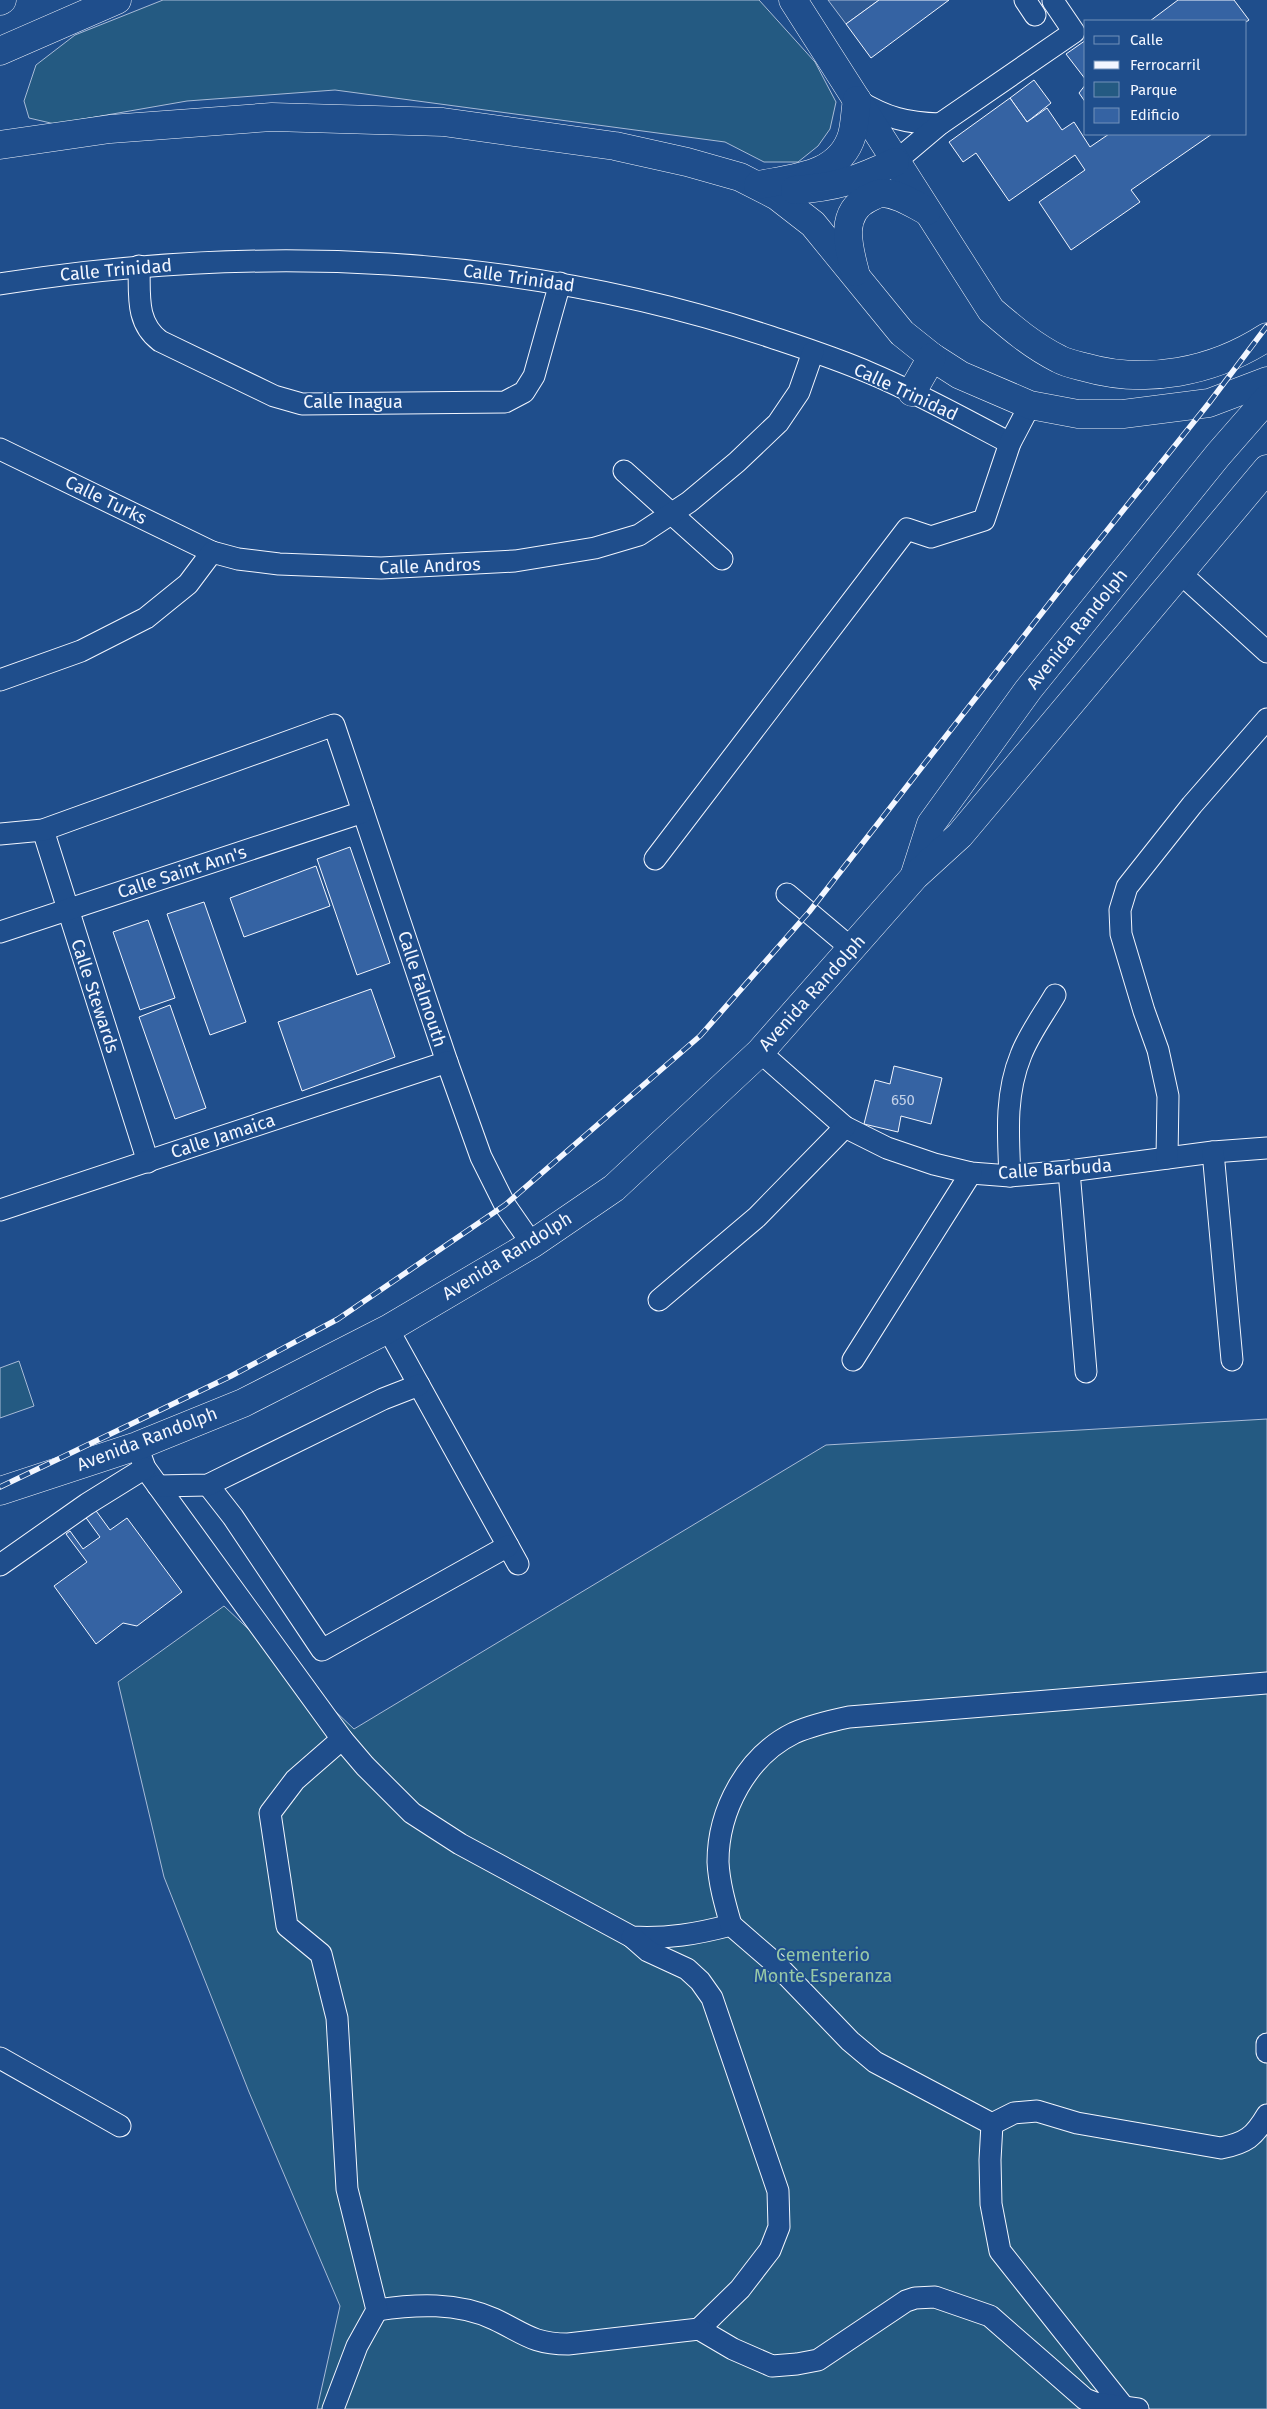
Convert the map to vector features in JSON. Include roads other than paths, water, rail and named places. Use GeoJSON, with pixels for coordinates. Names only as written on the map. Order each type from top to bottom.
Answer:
{"type":"FeatureCollection","features":[{"type":"Feature","properties":{"kind":"main road"},"geometry":{"type":"LineString","coordinates":[[0,51],[117,0]]}},
{"type":"Feature","properties":{"kind":"main road"},"geometry":{"type":"LineString","coordinates":[[793,0],[991,310],[1023,339],[1061,360],[1108,374],[1143,377],[1176,374],[1210,364],[1249,349],[1267,337]]}},
{"type":"Feature","properties":{"kind":"main road"},"geometry":{"type":"LineString","coordinates":[[758,186],[818,173],[839,158],[852,136],[856,100]]}},
{"type":"Feature","properties":{"kind":"main road"},"geometry":{"type":"LineString","coordinates":[[0,146],[110,129],[272,117],[443,122],[615,146],[687,162],[740,177],[777,196],[813,224],[902,333],[932,357],[960,374],[1030,405],[1078,414],[1123,414],[1209,403],[1267,382]]}},
{"type":"Feature","properties":{"kind":"main road"},"geometry":{"type":"LineString","coordinates":[[758,186],[793,190],[829,188],[863,178],[895,162]]}},
{"type":"Feature","properties":{"kind":"main road"},"geometry":{"type":"LineString","coordinates":[[856,276],[848,247],[848,223],[862,202],[881,192],[899,197],[927,211]]}},
{"type":"Feature","properties":{"kind":"main road"},"geometry":{"type":"LineString","coordinates":[[912,392],[932,357]]}},
{"type":"Feature","properties":{"kind":"main road","name":"Avenida Randolph"},"geometry":{"type":"LineString","coordinates":[[915,876],[931,824],[1028,690],[1218,455],[1267,400]]}},
{"type":"Feature","properties":{"kind":"main road","name":"Avenida Randolph"},"geometry":{"type":"LineString","coordinates":[[0,1491],[141,1457],[388,1329],[532,1244],[614,1188],[760,1052],[915,876],[960,835],[1267,469]]}},
{"type":"Feature","properties":{"kind":"street"},"geometry":{"type":"LineString","coordinates":[[895,162],[940,124],[1074,32],[1054,1]]}},
{"type":"Feature","properties":{"kind":"street"},"geometry":{"type":"LineString","coordinates":[[856,100],[882,115],[910,123],[940,124]]}},
{"type":"Feature","properties":{"kind":"street","name":"Calle Trinidad"},"geometry":{"type":"LineString","coordinates":[[0,284],[77,272],[139,266],[331,260],[433,266],[560,283],[635,298],[727,322],[813,352],[868,372],[912,392],[1010,443]]}},
{"type":"Feature","properties":{"kind":"street","name":"Calle Inagua"},"geometry":{"type":"LineString","coordinates":[[139,266],[140,310],[148,329],[160,341],[274,396],[302,404],[322,405],[422,401],[505,402],[524,392],[534,376],[560,283]]}},
{"type":"Feature","properties":{"kind":"street","name":"Calle Andros"},"geometry":{"type":"LineString","coordinates":[[212,552],[254,561],[330,568],[381,568],[489,563],[595,548],[639,535],[672,513],[737,462],[778,423],[799,392],[813,352]]}},
{"type":"Feature","properties":{"kind":"street"},"geometry":{"type":"LineString","coordinates":[[655,859],[907,529],[931,537],[984,520],[1010,443],[1030,405]]}},
{"type":"Feature","properties":{"kind":"street","name":"Calle Turks"},"geometry":{"type":"LineString","coordinates":[[0,449],[212,552]]}},
{"type":"Feature","properties":{"kind":"street"},"geometry":{"type":"LineString","coordinates":[[624,471],[722,559]]}},
{"type":"Feature","properties":{"kind":"street"},"geometry":{"type":"LineString","coordinates":[[0,680],[81,651],[146,618],[188,584],[212,552]]}},
{"type":"Feature","properties":{"kind":"street"},"geometry":{"type":"LineString","coordinates":[[1179,572],[1267,652]]}},
{"type":"Feature","properties":{"kind":"street"},"geometry":{"type":"LineString","coordinates":[[1167,1158],[1168,1096],[1158,1050],[1121,934],[1120,910],[1127,888],[1192,805],[1267,719]]}},
{"type":"Feature","properties":{"kind":"street","name":"Calle Falmouth"},"geometry":{"type":"LineString","coordinates":[[42,830],[334,725],[446,1062],[481,1157],[505,1205],[532,1244]]}},
{"type":"Feature","properties":{"kind":"street","name":"Calle Saint Ann's"},"geometry":{"type":"LineString","coordinates":[[0,932],[363,812]]}},
{"type":"Feature","properties":{"kind":"street"},"geometry":{"type":"LineString","coordinates":[[0,834],[42,830]]}},
{"type":"Feature","properties":{"kind":"street","name":"Calle Stewards"},"geometry":{"type":"LineString","coordinates":[[42,830],[148,1162]]}},
{"type":"Feature","properties":{"kind":"street"},"geometry":{"type":"LineString","coordinates":[[787,894],[851,948]]}},
{"type":"Feature","properties":{"kind":"street"},"geometry":{"type":"LineString","coordinates":[[1010,1176],[1008,1114],[1012,1085],[1021,1054],[1056,995]]}},
{"type":"Feature","properties":{"kind":"street","name":"Calle Barbuda"},"geometry":{"type":"LineString","coordinates":[[760,1052],[845,1127],[887,1148],[934,1164],[971,1173],[1010,1176],[1069,1171],[1213,1152],[1267,1148]]}},
{"type":"Feature","properties":{"kind":"street","name":"Calle Jamaica"},"geometry":{"type":"LineString","coordinates":[[0,1210],[446,1062]]}},
{"type":"Feature","properties":{"kind":"street"},"geometry":{"type":"LineString","coordinates":[[659,1300],[757,1217],[845,1127]]}},
{"type":"Feature","properties":{"kind":"street"},"geometry":{"type":"LineString","coordinates":[[1213,1152],[1232,1360]]}},
{"type":"Feature","properties":{"kind":"street"},"geometry":{"type":"LineString","coordinates":[[1069,1171],[1086,1372]]}},
{"type":"Feature","properties":{"kind":"street"},"geometry":{"type":"LineString","coordinates":[[853,1360],[971,1173]]}},
{"type":"Feature","properties":{"kind":"street"},"geometry":{"type":"LineString","coordinates":[[388,1329],[518,1564]]}},
{"type":"Feature","properties":{"kind":"street"},"geometry":{"type":"LineString","coordinates":[[158,1486],[208,1484],[383,1399],[419,1385]]}},
{"type":"Feature","properties":{"kind":"street"},"geometry":{"type":"LineString","coordinates":[[0,1565],[87,1504],[141,1457],[158,1486],[342,1739],[365,1766],[412,1813],[460,1844],[632,1937],[648,1951],[687,1969],[700,1982],[712,1998],[778,2191],[779,2227],[770,2250],[740,2289],[699,2329]]}},
{"type":"Feature","properties":{"kind":"street"},"geometry":{"type":"LineString","coordinates":[[208,1484],[234,1518],[322,1650],[508,1546]]}},
{"type":"Feature","properties":{"kind":"street"},"geometry":{"type":"LineString","coordinates":[[992,2124],[875,2062],[850,2041],[776,1964],[731,1925],[722,1893],[718,1861],[722,1829],[731,1799],[746,1774],[766,1752],[793,1734],[820,1722],[849,1717],[1267,1683]]}},
{"type":"Feature","properties":{"kind":"street"},"geometry":{"type":"LineString","coordinates":[[333,2409],[357,2346],[377,2310],[347,2189],[338,2018],[321,1954],[287,1926],[270,1813],[295,1780],[342,1739]]}},
{"type":"Feature","properties":{"kind":"street"},"geometry":{"type":"LineString","coordinates":[[632,1937],[660,1939],[696,1935],[731,1925]]}},
{"type":"Feature","properties":{"kind":"street"},"geometry":{"type":"LineString","coordinates":[[1267,2044],[1267,2052]]}},
{"type":"Feature","properties":{"kind":"street"},"geometry":{"type":"LineString","coordinates":[[0,2058],[120,2126]]}},
{"type":"Feature","properties":{"kind":"street"},"geometry":{"type":"LineString","coordinates":[[992,2124],[1014,2113],[1037,2111],[1077,2123],[1221,2148],[1243,2143],[1258,2130],[1267,2115]]}},
{"type":"Feature","properties":{"kind":"street"},"geometry":{"type":"LineString","coordinates":[[992,2124],[990,2160],[991,2204],[1000,2251],[1130,2408]]}},
{"type":"Feature","properties":{"kind":"street"},"geometry":{"type":"LineString","coordinates":[[377,2310],[408,2305],[458,2307],[493,2318],[523,2335],[550,2344],[568,2344],[699,2329],[733,2349],[772,2366],[818,2360],[906,2301],[920,2297],[935,2297],[990,2316],[1085,2399],[1095,2403],[1130,2408]]}},
{"type":"Feature","properties":{"kind":"railway"},"geometry":{"type":"LineString","coordinates":[[0,1487],[231,1376],[338,1319],[505,1205],[700,1036],[809,912],[1073,573],[1209,403],[1267,326]]}},
{"type":"Feature","properties":{"kind":"park label","name":"Cementerio Monte Esperanza"},"geometry":{"type":"Point","coordinates":[823,1965]}}]}
